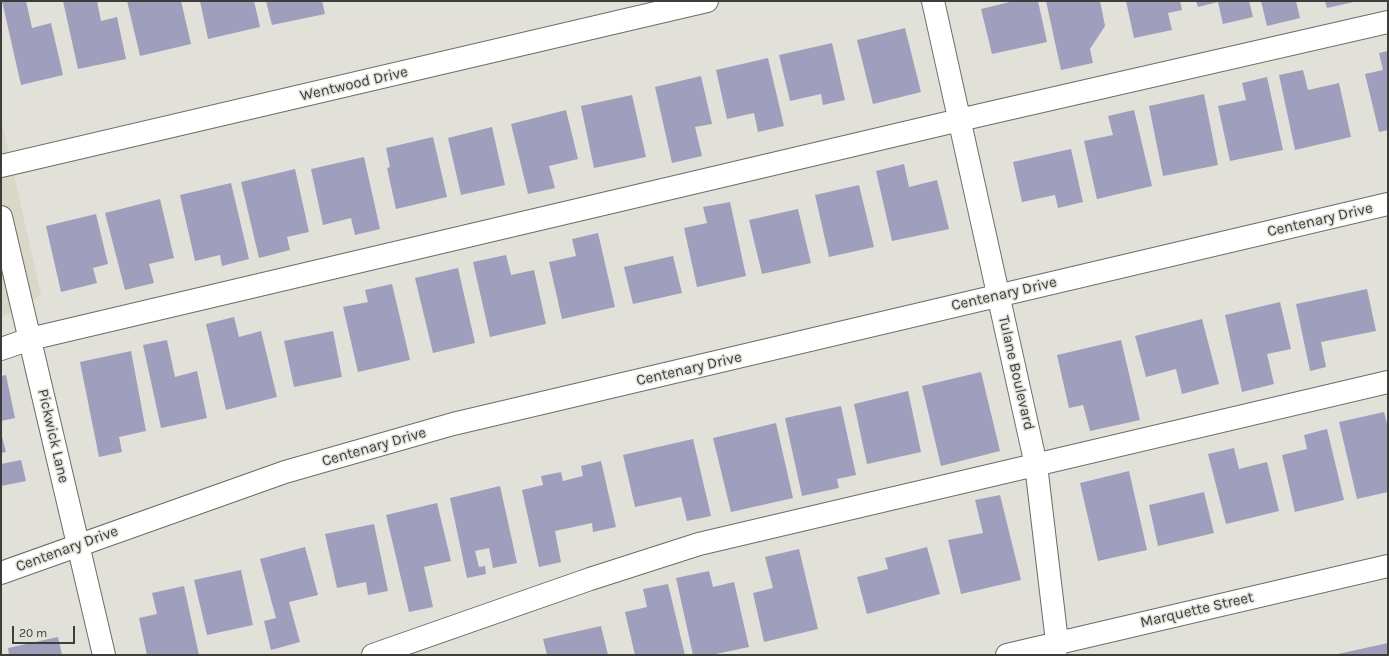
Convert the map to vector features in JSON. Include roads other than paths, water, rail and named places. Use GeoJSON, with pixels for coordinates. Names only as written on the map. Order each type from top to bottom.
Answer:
{"type":"FeatureCollection","features":[{"type":"Feature","properties":{"kind":"street","name":"Wentwood Drive"},"geometry":{"type":"LineString","coordinates":[[1,166],[708,1]]}},
{"type":"Feature","properties":{"kind":"street","name":"Tulane Boulevard"},"geometry":{"type":"LineString","coordinates":[[933,1],[1036,465],[1056,649]]}},
{"type":"Feature","properties":{"kind":"street"},"geometry":{"type":"LineString","coordinates":[[1,349],[30,339],[959,120],[1388,22]]}},
{"type":"Feature","properties":{"kind":"street","name":"Centenary Drive"},"geometry":{"type":"LineString","coordinates":[[1,573],[78,544],[285,472],[453,424],[1388,204]]}},
{"type":"Feature","properties":{"kind":"street","name":"Pickwick Lane"},"geometry":{"type":"LineString","coordinates":[[1,217],[104,655]]}},
{"type":"Feature","properties":{"kind":"street"},"geometry":{"type":"LineString","coordinates":[[373,655],[590,579],[699,544],[1388,382]]}},
{"type":"Feature","properties":{"kind":"street","name":"Marquette Street"},"geometry":{"type":"LineString","coordinates":[[1007,655],[1056,649],[1388,566]]}}]}
